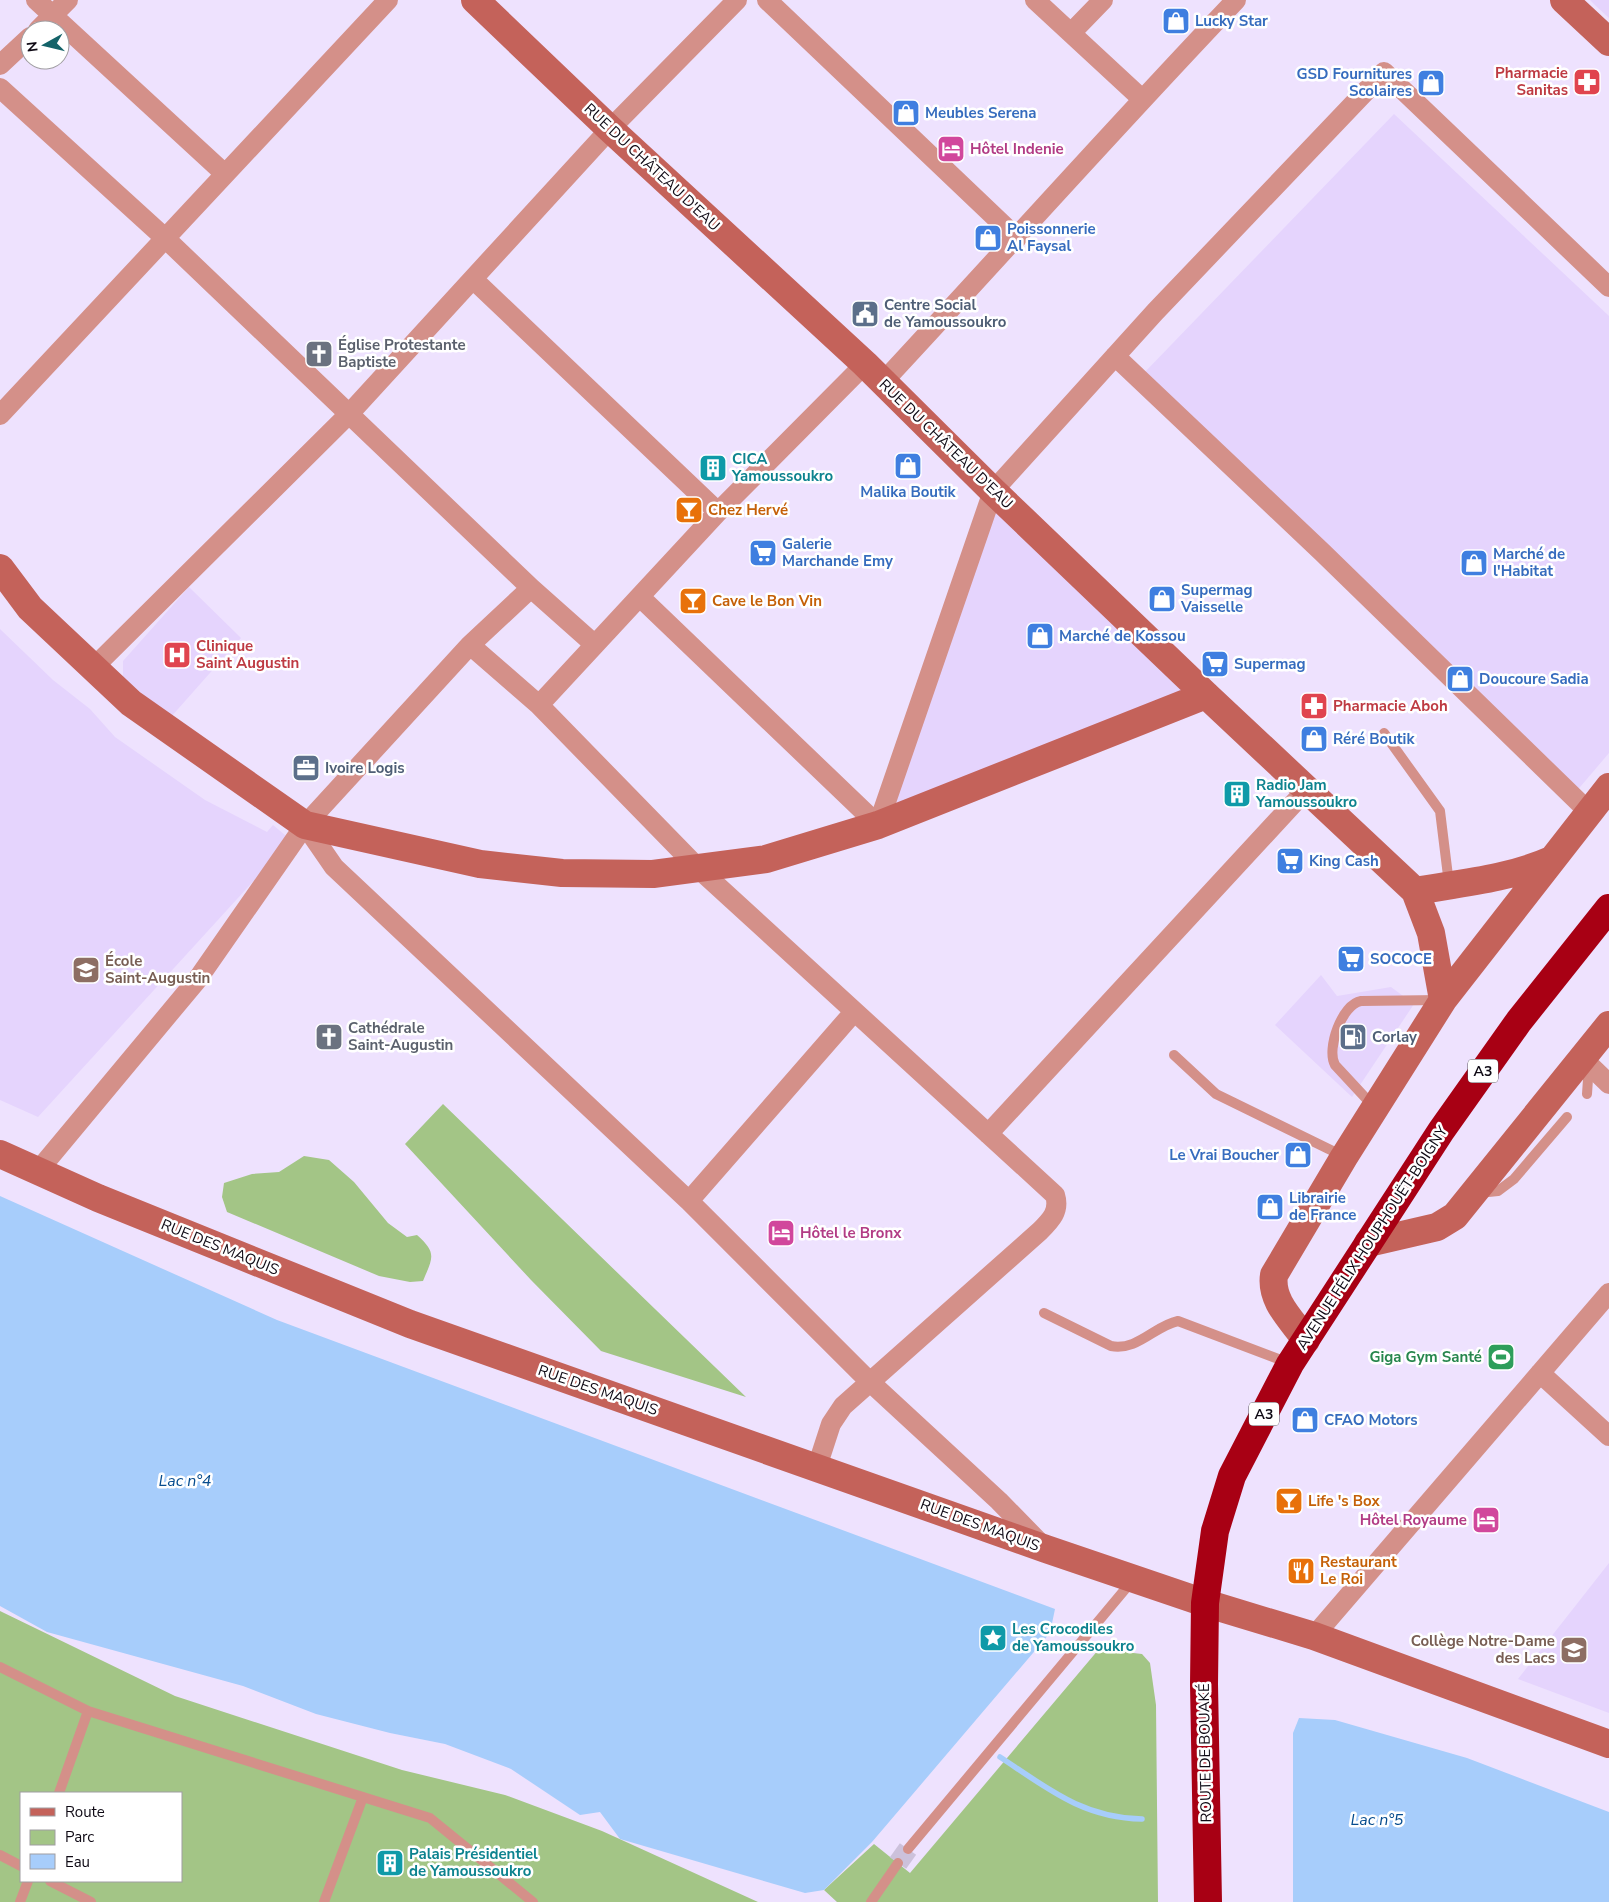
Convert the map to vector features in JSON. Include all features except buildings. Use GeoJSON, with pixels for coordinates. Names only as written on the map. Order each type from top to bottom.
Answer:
{"type":"FeatureCollection","features":[{"type":"Feature","properties":{"kind":"highway","name":"AVENUE FÉLIX HOUPHOUËT-BOIGNY"},"geometry":{"type":"LineString","coordinates":[[1206,1603],[1216,1531],[1232,1476],[1290,1364],[1441,1131],[1519,1021],[1609,908]]}},
{"type":"Feature","properties":{"kind":"highway","name":"ROUTE DE BOUAKÉ"},"geometry":{"type":"LineString","coordinates":[[1206,1603],[1204,1684],[1208,1902]]}},
{"type":"Feature","properties":{"kind":"street"},"geometry":{"type":"LineString","coordinates":[[36,0],[224,174]]}},
{"type":"Feature","properties":{"kind":"street"},"geometry":{"type":"LineString","coordinates":[[49,20],[68,0]]}},
{"type":"Feature","properties":{"kind":"street"},"geometry":{"type":"LineString","coordinates":[[0,416],[388,0]]}},
{"type":"Feature","properties":{"kind":"street","name":"RUE DU CHÂTEAU D'EAU"},"geometry":{"type":"LineString","coordinates":[[475,0],[610,129],[874,373],[1206,695],[1415,892],[1430,932],[1444,1000]]}},
{"type":"Feature","properties":{"kind":"street"},"geometry":{"type":"LineString","coordinates":[[94,667],[350,414],[610,129],[737,0]]}},
{"type":"Feature","properties":{"kind":"street"},"geometry":{"type":"LineString","coordinates":[[767,0],[1017,238]]}},
{"type":"Feature","properties":{"kind":"street"},"geometry":{"type":"LineString","coordinates":[[1035,0],[1142,98]]}},
{"type":"Feature","properties":{"kind":"street"},"geometry":{"type":"LineString","coordinates":[[1072,32],[1103,0]]}},
{"type":"Feature","properties":{"kind":"street"},"geometry":{"type":"LineString","coordinates":[[539,705],[718,512],[874,373],[1017,238],[1142,98],[1236,0]]}},
{"type":"Feature","properties":{"kind":"street"},"geometry":{"type":"LineString","coordinates":[[1564,0],[1609,42]]}},
{"type":"Feature","properties":{"kind":"street"},"geometry":{"type":"LineString","coordinates":[[0,64],[20,46]]}},
{"type":"Feature","properties":{"kind":"street"},"geometry":{"type":"LineString","coordinates":[[878,826],[993,490],[1116,356],[1384,72],[1609,287]]}},
{"type":"Feature","properties":{"kind":"street"},"geometry":{"type":"LineString","coordinates":[[0,88],[166,239],[531,588],[594,644]]}},
{"type":"Feature","properties":{"kind":"street"},"geometry":{"type":"LineString","coordinates":[[474,280],[718,512]]}},
{"type":"Feature","properties":{"kind":"street"},"geometry":{"type":"LineString","coordinates":[[1116,356],[1322,552],[1589,812]]}},
{"type":"Feature","properties":{"kind":"street"},"geometry":{"type":"LineString","coordinates":[[0,568],[30,608]]}},
{"type":"Feature","properties":{"kind":"street"},"geometry":{"type":"LineString","coordinates":[[0,579],[131,704],[305,825],[334,867],[689,1201],[869,1381],[999,1501],[1046,1549]]}},
{"type":"Feature","properties":{"kind":"street"},"geometry":{"type":"LineString","coordinates":[[38,1171],[197,980],[305,825],[470,645],[531,588]]}},
{"type":"Feature","properties":{"kind":"street"},"geometry":{"type":"LineString","coordinates":[[640,597],[878,826]]}},
{"type":"Feature","properties":{"kind":"street"},"geometry":{"type":"LineString","coordinates":[[470,645],[539,705],[699,869],[1056,1194],[1058,1202],[1055,1216],[1040,1231],[843,1406],[832,1424],[817,1467]]}},
{"type":"Feature","properties":{"kind":"street"},"geometry":{"type":"LineString","coordinates":[[305,825],[480,864],[553,872],[653,874],[699,869],[766,859],[878,826],[1206,695]]}},
{"type":"Feature","properties":{"kind":"street"},"geometry":{"type":"LineString","coordinates":[[1306,1340],[1278,1303],[1273,1283],[1274,1275],[1344,1157],[1444,1000],[1609,787]]}},
{"type":"Feature","properties":{"kind":"street"},"geometry":{"type":"LineString","coordinates":[[988,1134],[1306,790]]}},
{"type":"Feature","properties":{"kind":"street"},"geometry":{"type":"LineString","coordinates":[[1415,892],[1530,870],[1551,860]]}},
{"type":"Feature","properties":{"kind":"street"},"geometry":{"type":"LineString","coordinates":[[689,1201],[854,1012]]}},
{"type":"Feature","properties":{"kind":"street"},"geometry":{"type":"LineString","coordinates":[[1368,1243],[1446,1223],[1473,1194],[1609,1025]]}},
{"type":"Feature","properties":{"kind":"street"},"geometry":{"type":"LineString","coordinates":[[1582,1058],[1609,1084]]}},
{"type":"Feature","properties":{"kind":"street","name":"RUE DES MAQUIS"},"geometry":{"type":"LineString","coordinates":[[0,1154],[98,1198],[410,1324],[1046,1549],[1206,1603],[1314,1636],[1609,1744]]}},
{"type":"Feature","properties":{"kind":"street"},"geometry":{"type":"LineString","coordinates":[[1314,1636],[1609,1293]]}},
{"type":"Feature","properties":{"kind":"street"},"geometry":{"type":"LineString","coordinates":[[1540,1372],[1609,1436]]}},
{"type":"Feature","properties":{"kind":"lane"},"geometry":{"type":"LineString","coordinates":[[1384,733],[1440,811],[1449,885]]}},
{"type":"Feature","properties":{"kind":"lane"},"geometry":{"type":"LineString","coordinates":[[1375,1108],[1334,1065],[1331,1059],[1333,1042],[1348,1009],[1352,1004],[1361,1001],[1444,1000]]}},
{"type":"Feature","properties":{"kind":"lane"},"geometry":{"type":"LineString","coordinates":[[1174,1055],[1216,1094],[1344,1157]]}},
{"type":"Feature","properties":{"kind":"lane"},"geometry":{"type":"LineString","coordinates":[[1582,1058],[1588,1079],[1587,1094]]}},
{"type":"Feature","properties":{"kind":"lane"},"geometry":{"type":"LineString","coordinates":[[1473,1194],[1498,1191],[1514,1179],[1566,1117]]}},
{"type":"Feature","properties":{"kind":"lane"},"geometry":{"type":"LineString","coordinates":[[1044,1313],[1111,1346],[1120,1348],[1130,1347],[1164,1324],[1178,1321],[1290,1364]]}},
{"type":"Feature","properties":{"kind":"lane"},"geometry":{"type":"LineString","coordinates":[[908,1849],[1134,1578]]}},
{"type":"Feature","properties":{"kind":"lane"},"geometry":{"type":"LineString","coordinates":[[0,1667],[88,1711],[430,1818],[533,1902]]}},
{"type":"Feature","properties":{"kind":"lane"},"geometry":{"type":"LineString","coordinates":[[59,1792],[88,1711]]}},
{"type":"Feature","properties":{"kind":"lane"},"geometry":{"type":"LineString","coordinates":[[324,1902],[363,1797]]}},
{"type":"Feature","properties":{"kind":"lane"},"geometry":{"type":"LineString","coordinates":[[0,1855],[20,1865]]}},
{"type":"Feature","properties":{"kind":"lane"},"geometry":{"type":"LineString","coordinates":[[871,1902],[898,1863]]}},
{"type":"Feature","properties":{"kind":"lane"},"geometry":{"type":"LineString","coordinates":[[20,1902],[28,1882]]}},
{"type":"Feature","properties":{"kind":"lane"},"geometry":{"type":"LineString","coordinates":[[52,1882],[91,1902]]}},
{"type":"Feature","properties":{"kind":"shaded area"},"geometry":{"type":"Polygon","coordinates":[[[1590,0],[1609,0],[1609,18],[1596,6],[1590,0]]]}},
{"type":"Feature","properties":{"kind":"shaded area","name":"Marché de l'Habitat"},"geometry":{"type":"Polygon","coordinates":[[[1394,114],[1609,316],[1609,753],[1575,793],[1144,373],[1394,114]]]}},
{"type":"Feature","properties":{"kind":"shaded area","name":"Marché de Kossou"},"geometry":{"type":"Polygon","coordinates":[[[993,501],[1190,694],[895,805],[993,501]]]}},
{"type":"Feature","properties":{"kind":"shaded area","name":"Clinique Saint Augustin"},"geometry":{"type":"Polygon","coordinates":[[[189,587],[241,638],[170,718],[123,677],[123,661],[189,587]]]}},
{"type":"Feature","properties":{"kind":"shaded area","name":"École Saint-Augustin"},"geometry":{"type":"Polygon","coordinates":[[[0,629],[53,680],[90,709],[115,737],[205,800],[267,832],[273,825],[291,840],[38,1117],[0,1100],[0,629]]]}},
{"type":"Feature","properties":{"kind":"shaded area"},"geometry":{"type":"Polygon","coordinates":[[[1321,975],[1337,996],[1391,987],[1414,1004],[1352,1097],[1275,1025],[1321,975]]]}},
{"type":"Feature","properties":{"kind":"shaded area","name":"Collège Notre-Dame des Lacs"},"geometry":{"type":"Polygon","coordinates":[[[1609,1563],[1609,1713],[1518,1679],[1609,1563]]]}},
{"type":"Feature","properties":{"kind":"green space"},"geometry":{"type":"Polygon","coordinates":[[[443,1104],[746,1397],[601,1351],[531,1280],[405,1144],[443,1104]]]}},
{"type":"Feature","properties":{"kind":"green space"},"geometry":{"type":"Polygon","coordinates":[[[304,1156],[329,1160],[354,1182],[388,1223],[407,1237],[417,1235],[428,1246],[431,1261],[423,1281],[410,1282],[379,1276],[227,1212],[222,1197],[224,1183],[252,1174],[279,1172],[304,1156]]]}},
{"type":"Feature","properties":{"kind":"green space"},"geometry":{"type":"Polygon","coordinates":[[[0,1611],[175,1696],[402,1770],[505,1795],[602,1831],[758,1902],[0,1902],[0,1611]]]}},
{"type":"Feature","properties":{"kind":"green space"},"geometry":{"type":"Polygon","coordinates":[[[1099,1649],[1142,1654],[1150,1663],[1156,1705],[1158,1902],[837,1902],[824,1890],[874,1844],[910,1873],[1099,1649]]]}},
{"type":"Feature","properties":{"kind":"water","name":"Lac n°4"},"geometry":{"type":"Polygon","coordinates":[[[0,1196],[277,1320],[1055,1609],[1050,1633],[872,1842],[824,1890],[805,1893],[620,1839],[600,1812],[580,1815],[511,1769],[445,1744],[390,1733],[316,1714],[243,1686],[47,1632],[0,1606],[0,1196]]]}},
{"type":"Feature","properties":{"kind":"water","name":"Lac n°5"},"geometry":{"type":"Polygon","coordinates":[[[1299,1718],[1335,1720],[1467,1758],[1609,1812],[1609,1902],[1293,1902],[1293,1733],[1299,1718]]]}},
{"type":"Feature","properties":{"kind":"waterway"},"geometry":{"type":"LineString","coordinates":[[1000,1757],[1050,1790],[1084,1807],[1121,1817],[1142,1819]]}},
{"type":"Feature","properties":{"kind":"tunnel"},"geometry":{"type":"LineString","coordinates":[[898,1863],[908,1849]]}},
{"type":"Feature","properties":{"kind":"place","name":"Lucky Star"},"geometry":{"type":"Point","coordinates":[1176,21]}},
{"type":"Feature","properties":{"kind":"place","name":"Pharmacie Sanitas"},"geometry":{"type":"Point","coordinates":[1587,82]}},
{"type":"Feature","properties":{"kind":"place","name":"GSD Fournitures Scolaires"},"geometry":{"type":"Point","coordinates":[1431,83]}},
{"type":"Feature","properties":{"kind":"place","name":"Meubles Serena"},"geometry":{"type":"Point","coordinates":[906,113]}},
{"type":"Feature","properties":{"kind":"place","name":"Hôtel Indenie"},"geometry":{"type":"Point","coordinates":[951,149]}},
{"type":"Feature","properties":{"kind":"place","name":"Poissonnerie Al Faysal"},"geometry":{"type":"Point","coordinates":[988,238]}},
{"type":"Feature","properties":{"kind":"place","name":"Centre Social de Yamoussoukro"},"geometry":{"type":"Point","coordinates":[865,314]}},
{"type":"Feature","properties":{"kind":"place","name":"Église Protestante Baptiste"},"geometry":{"type":"Point","coordinates":[319,354]}},
{"type":"Feature","properties":{"kind":"place","name":"Malika Boutik"},"geometry":{"type":"Point","coordinates":[908,466]}},
{"type":"Feature","properties":{"kind":"place","name":"CICA Yamoussoukro"},"geometry":{"type":"Point","coordinates":[713,468]}},
{"type":"Feature","properties":{"kind":"place","name":"Chez Hervé"},"geometry":{"type":"Point","coordinates":[689,510]}},
{"type":"Feature","properties":{"kind":"place","name":"Galerie Marchande Emy"},"geometry":{"type":"Point","coordinates":[763,553]}},
{"type":"Feature","properties":{"kind":"place","name":"Marché de l'Habitat"},"geometry":{"type":"Point","coordinates":[1474,563]}},
{"type":"Feature","properties":{"kind":"place","name":"Supermag Vaisselle"},"geometry":{"type":"Point","coordinates":[1162,599]}},
{"type":"Feature","properties":{"kind":"place","name":"Cave le Bon Vin"},"geometry":{"type":"Point","coordinates":[693,601]}},
{"type":"Feature","properties":{"kind":"place","name":"Marché de Kossou"},"geometry":{"type":"Point","coordinates":[1040,636]}},
{"type":"Feature","properties":{"kind":"place","name":"Clinique Saint Augustin"},"geometry":{"type":"Point","coordinates":[177,655]}},
{"type":"Feature","properties":{"kind":"place","name":"Supermag"},"geometry":{"type":"Point","coordinates":[1215,664]}},
{"type":"Feature","properties":{"kind":"place","name":"Doucoure Sadia"},"geometry":{"type":"Point","coordinates":[1460,679]}},
{"type":"Feature","properties":{"kind":"place","name":"Pharmacie Aboh"},"geometry":{"type":"Point","coordinates":[1314,706]}},
{"type":"Feature","properties":{"kind":"place","name":"Réré Boutik"},"geometry":{"type":"Point","coordinates":[1314,739]}},
{"type":"Feature","properties":{"kind":"place","name":"Ivoire Logis"},"geometry":{"type":"Point","coordinates":[306,768]}},
{"type":"Feature","properties":{"kind":"place","name":"Radio Jam Yamoussoukro"},"geometry":{"type":"Point","coordinates":[1237,794]}},
{"type":"Feature","properties":{"kind":"place","name":"King Cash"},"geometry":{"type":"Point","coordinates":[1290,861]}},
{"type":"Feature","properties":{"kind":"place","name":"SOCOCE"},"geometry":{"type":"Point","coordinates":[1351,959]}},
{"type":"Feature","properties":{"kind":"place","name":"École Saint-Augustin"},"geometry":{"type":"Point","coordinates":[86,970]}},
{"type":"Feature","properties":{"kind":"place","name":"Cathédrale Saint-Augustin"},"geometry":{"type":"Point","coordinates":[329,1037]}},
{"type":"Feature","properties":{"kind":"place","name":"Corlay"},"geometry":{"type":"Point","coordinates":[1353,1037]}},
{"type":"Feature","properties":{"kind":"place","name":"Le Vrai Boucher"},"geometry":{"type":"Point","coordinates":[1298,1155]}},
{"type":"Feature","properties":{"kind":"place","name":"Librairie de France"},"geometry":{"type":"Point","coordinates":[1270,1207]}},
{"type":"Feature","properties":{"kind":"place","name":"Hôtel le Bronx"},"geometry":{"type":"Point","coordinates":[781,1233]}},
{"type":"Feature","properties":{"kind":"place","name":"Giga Gym Santé"},"geometry":{"type":"Point","coordinates":[1501,1357]}},
{"type":"Feature","properties":{"kind":"place","name":"CFAO Motors"},"geometry":{"type":"Point","coordinates":[1305,1420]}},
{"type":"Feature","properties":{"kind":"place","name":"Life 's Box"},"geometry":{"type":"Point","coordinates":[1289,1501]}},
{"type":"Feature","properties":{"kind":"place","name":"Hôtel Royaume"},"geometry":{"type":"Point","coordinates":[1486,1520]}},
{"type":"Feature","properties":{"kind":"place","name":"Restaurant Le Roi"},"geometry":{"type":"Point","coordinates":[1301,1571]}},
{"type":"Feature","properties":{"kind":"place","name":"Les Crocodiles de Yamoussoukro"},"geometry":{"type":"Point","coordinates":[993,1638]}},
{"type":"Feature","properties":{"kind":"place","name":"Collège Notre-Dame des Lacs"},"geometry":{"type":"Point","coordinates":[1574,1650]}},
{"type":"Feature","properties":{"kind":"place","name":"Palais Présidentiel de Yamoussoukro"},"geometry":{"type":"Point","coordinates":[390,1863]}}]}
